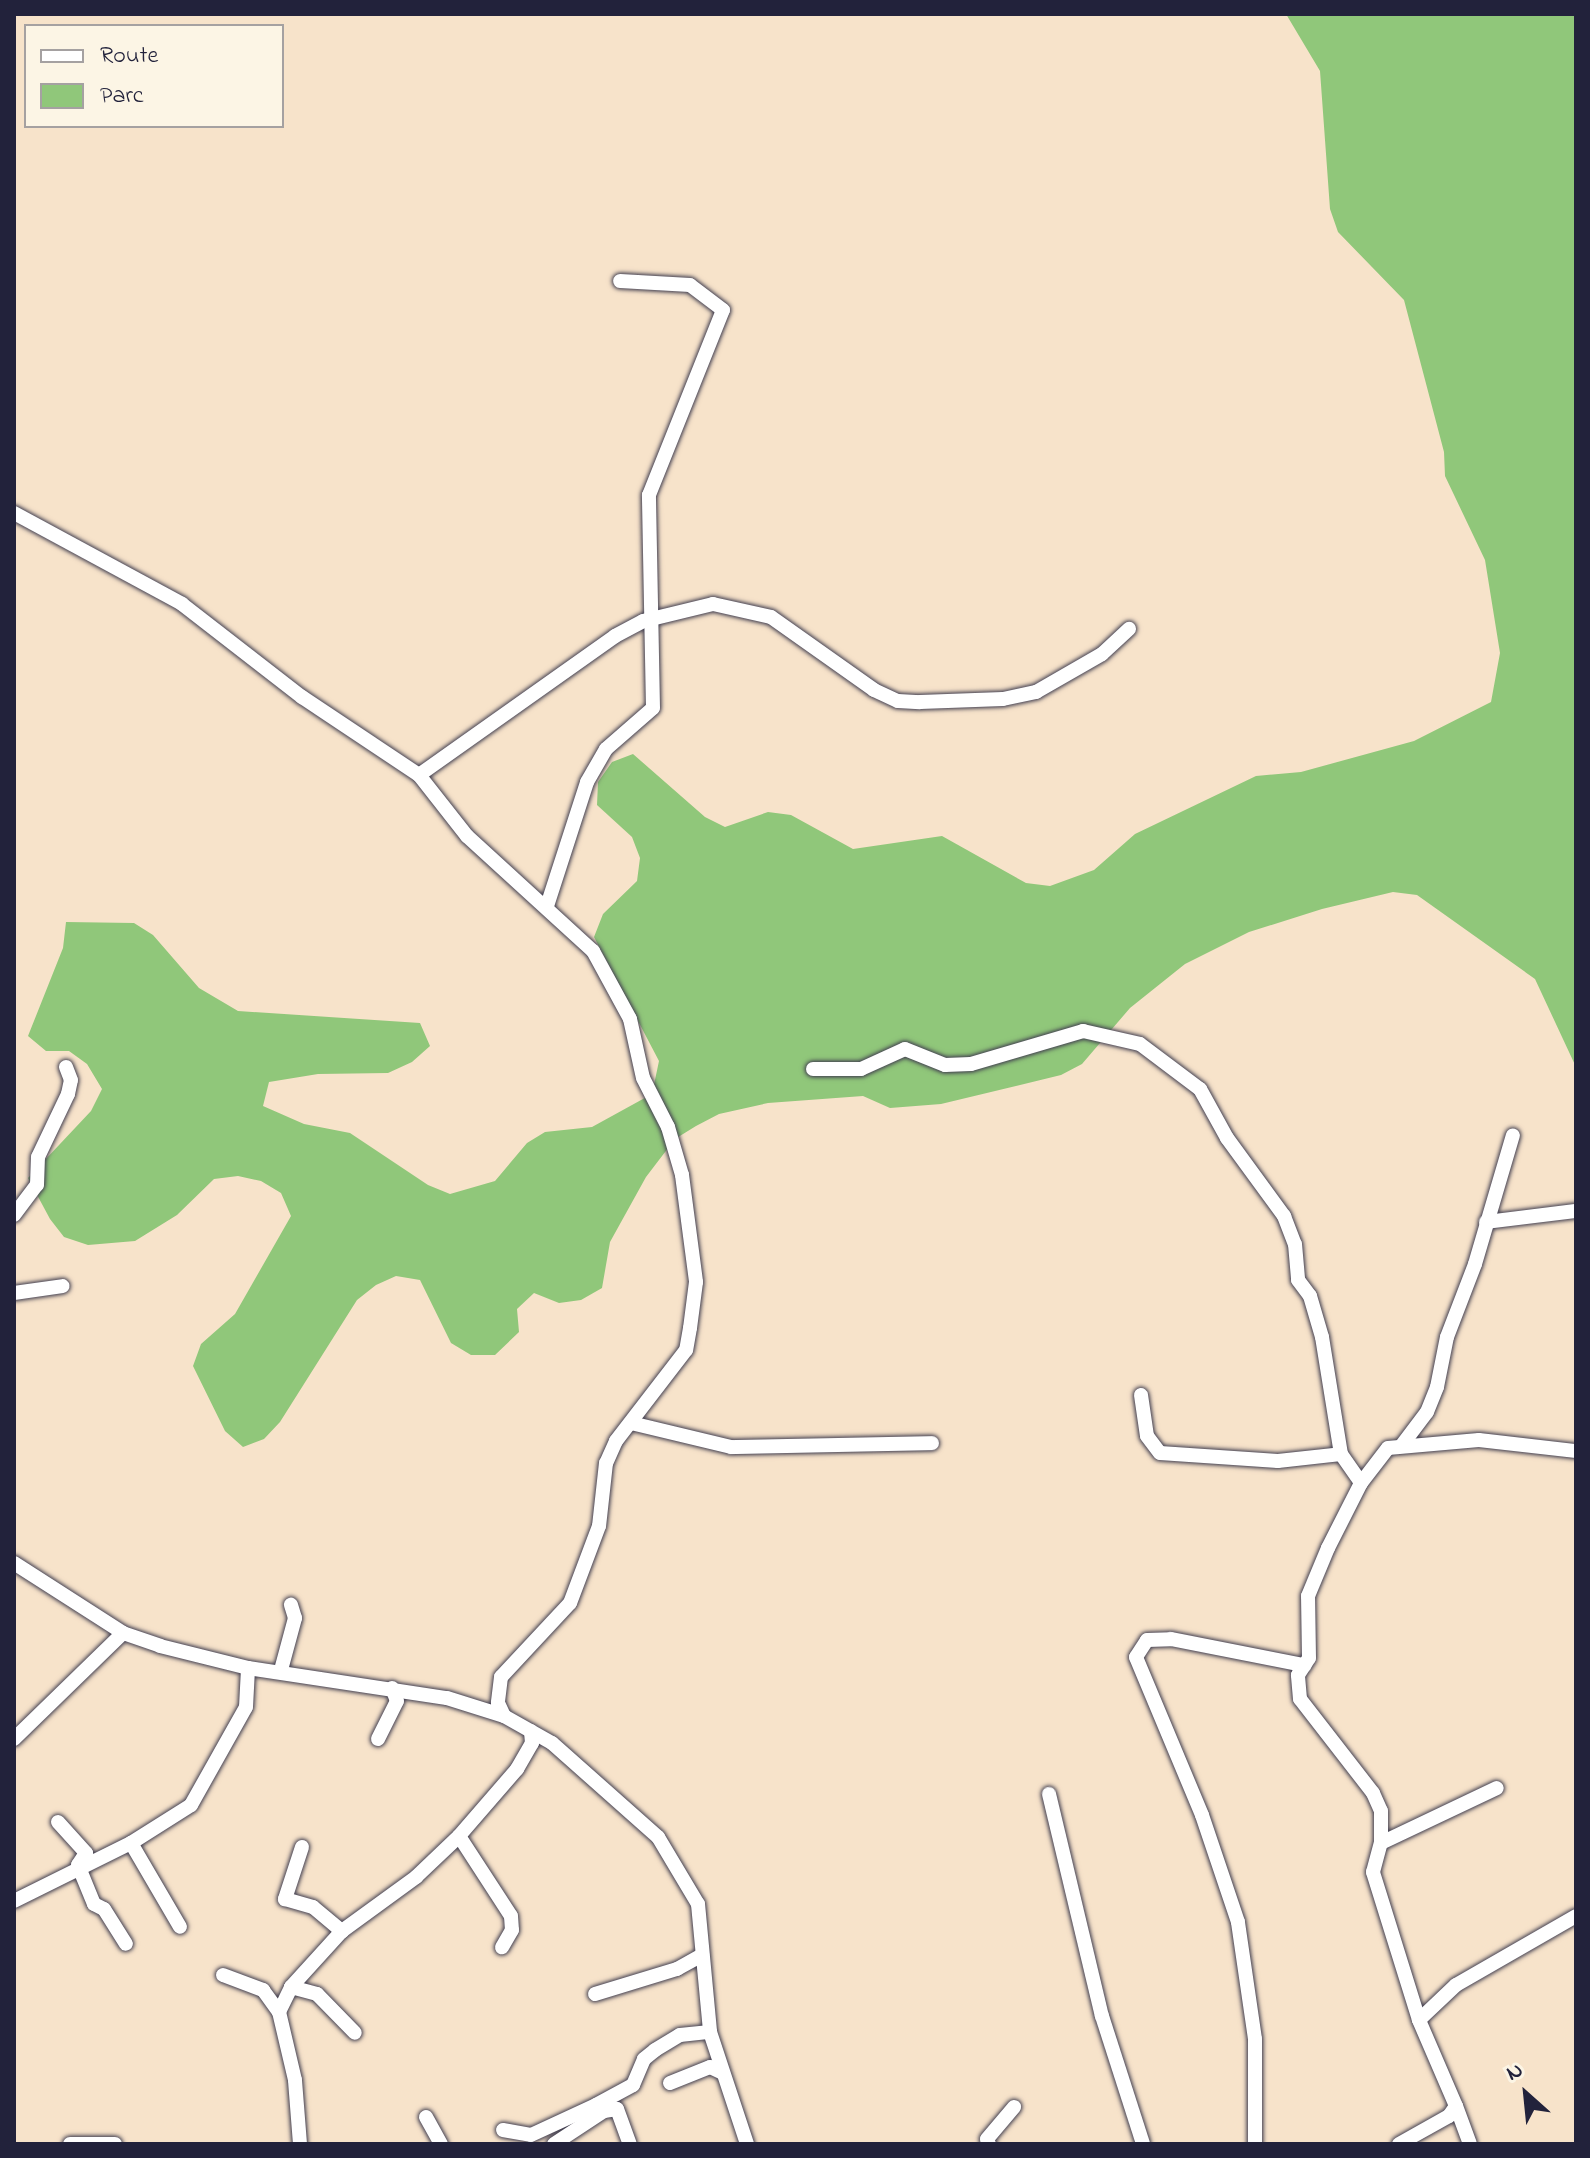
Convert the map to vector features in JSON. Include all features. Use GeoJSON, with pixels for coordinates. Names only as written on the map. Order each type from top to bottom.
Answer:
{"type":"FeatureCollection","features":[{"type":"Feature","properties":{"kind":"street"},"geometry":{"type":"LineString","coordinates":[[547,906],[587,782],[606,749],[653,708],[650,647],[655,618],[649,495],[723,310],[708,294],[690,285],[620,281]]}},
{"type":"Feature","properties":{"kind":"street"},"geometry":{"type":"LineString","coordinates":[[14,513],[182,604],[313,705],[419,775],[467,836],[593,951],[630,1019],[643,1078],[668,1127],[682,1175],[696,1282],[686,1350],[631,1423],[606,1463],[599,1526],[570,1603],[501,1677],[498,1703],[504,1716]]}},
{"type":"Feature","properties":{"kind":"street"},"geometry":{"type":"LineString","coordinates":[[419,775],[574,663],[655,618],[713,604],[745,608],[790,629],[874,690],[898,701],[1003,699],[1036,692],[1102,654],[1129,629]]}},
{"type":"Feature","properties":{"kind":"street"},"geometry":{"type":"LineString","coordinates":[[813,1069],[861,1069],[905,1049],[945,1065],[971,1064],[1083,1031],[1140,1044],[1200,1089],[1227,1138],[1284,1216],[1295,1244],[1298,1280],[1310,1296],[1322,1337],[1341,1454],[1361,1483]]}},
{"type":"Feature","properties":{"kind":"street"},"geometry":{"type":"LineString","coordinates":[[14,1215],[37,1185],[38,1157],[68,1094],[71,1080],[66,1067]]}},
{"type":"Feature","properties":{"kind":"street"},"geometry":{"type":"LineString","coordinates":[[1402,1445],[1427,1412],[1513,1135]]}},
{"type":"Feature","properties":{"kind":"street"},"geometry":{"type":"LineString","coordinates":[[1486,1222],[1576,1211]]}},
{"type":"Feature","properties":{"kind":"street"},"geometry":{"type":"LineString","coordinates":[[14,1293],[63,1286]]}},
{"type":"Feature","properties":{"kind":"street"},"geometry":{"type":"LineString","coordinates":[[1141,1395],[1147,1436],[1160,1453],[1278,1461],[1341,1454]]}},
{"type":"Feature","properties":{"kind":"street"},"geometry":{"type":"LineString","coordinates":[[631,1423],[731,1447],[932,1443]]}},
{"type":"Feature","properties":{"kind":"street"},"geometry":{"type":"LineString","coordinates":[[1470,2144],[1419,2020],[1373,1872],[1381,1843],[1381,1811],[1373,1793],[1300,1699],[1298,1675],[1309,1658],[1308,1596],[1361,1483],[1388,1448],[1479,1440],[1576,1451]]}},
{"type":"Feature","properties":{"kind":"street"},"geometry":{"type":"LineString","coordinates":[[14,1563],[123,1633],[248,1668],[281,1670],[305,1679],[392,1688],[504,1716],[531,1731],[620,1798],[658,1837],[698,1904],[710,2032],[747,2144]]}},
{"type":"Feature","properties":{"kind":"street"},"geometry":{"type":"LineString","coordinates":[[281,1670],[295,1618],[291,1605]]}},
{"type":"Feature","properties":{"kind":"street"},"geometry":{"type":"LineString","coordinates":[[14,1739],[123,1633]]}},
{"type":"Feature","properties":{"kind":"street"},"geometry":{"type":"LineString","coordinates":[[1255,2144],[1255,2039],[1238,1922],[1202,1815],[1136,1657],[1147,1640],[1171,1639],[1304,1665]]}},
{"type":"Feature","properties":{"kind":"street"},"geometry":{"type":"LineString","coordinates":[[14,1901],[78,1865],[131,1843],[191,1805],[246,1707],[248,1668]]}},
{"type":"Feature","properties":{"kind":"street"},"geometry":{"type":"LineString","coordinates":[[378,1739],[397,1701],[392,1688]]}},
{"type":"Feature","properties":{"kind":"street"},"geometry":{"type":"LineString","coordinates":[[279,2012],[291,1987],[342,1931],[416,1877],[459,1836],[517,1769],[532,1743],[531,1731]]}},
{"type":"Feature","properties":{"kind":"street"},"geometry":{"type":"LineString","coordinates":[[1381,1843],[1497,1788]]}},
{"type":"Feature","properties":{"kind":"street"},"geometry":{"type":"LineString","coordinates":[[1049,1794],[1102,2016],[1143,2144]]}},
{"type":"Feature","properties":{"kind":"street"},"geometry":{"type":"LineString","coordinates":[[58,1822],[86,1853],[78,1865]]}},
{"type":"Feature","properties":{"kind":"street"},"geometry":{"type":"LineString","coordinates":[[459,1836],[511,1916],[512,1930],[502,1947]]}},
{"type":"Feature","properties":{"kind":"street"},"geometry":{"type":"LineString","coordinates":[[131,1843],[180,1927]]}},
{"type":"Feature","properties":{"kind":"street"},"geometry":{"type":"LineString","coordinates":[[302,1847],[285,1899],[313,1907],[342,1931]]}},
{"type":"Feature","properties":{"kind":"street"},"geometry":{"type":"LineString","coordinates":[[78,1865],[94,1904],[104,1909],[126,1944]]}},
{"type":"Feature","properties":{"kind":"street"},"geometry":{"type":"LineString","coordinates":[[1419,2020],[1456,1985],[1576,1916]]}},
{"type":"Feature","properties":{"kind":"street"},"geometry":{"type":"LineString","coordinates":[[595,1994],[677,1969],[702,1955]]}},
{"type":"Feature","properties":{"kind":"street"},"geometry":{"type":"LineString","coordinates":[[223,1975],[263,1990],[279,2012],[295,2080],[300,2144]]}},
{"type":"Feature","properties":{"kind":"street"},"geometry":{"type":"LineString","coordinates":[[291,1987],[317,1994],[355,2033]]}},
{"type":"Feature","properties":{"kind":"street"},"geometry":{"type":"LineString","coordinates":[[503,2130],[531,2135],[596,2105],[633,2085],[655,2050],[680,2035],[710,2032]]}},
{"type":"Feature","properties":{"kind":"street"},"geometry":{"type":"LineString","coordinates":[[670,2083],[710,2067],[723,2073]]}},
{"type":"Feature","properties":{"kind":"street"},"geometry":{"type":"LineString","coordinates":[[1399,2144],[1449,2116],[1456,2106]]}},
{"type":"Feature","properties":{"kind":"street"},"geometry":{"type":"LineString","coordinates":[[989,2144],[987,2139],[1014,2107]]}},
{"type":"Feature","properties":{"kind":"street"},"geometry":{"type":"LineString","coordinates":[[554,2144],[604,2111],[617,2109],[625,2121],[623,2142]]}},
{"type":"Feature","properties":{"kind":"street"},"geometry":{"type":"LineString","coordinates":[[426,2117],[441,2144]]}},
{"type":"Feature","properties":{"kind":"street"},"geometry":{"type":"LineString","coordinates":[[70,2144],[115,2144]]}},
{"type":"Feature","properties":{"kind":"green space"},"geometry":{"type":"Polygon","coordinates":[[[1286,14],[1576,14],[1576,1067],[1535,979],[1417,895],[1393,892],[1322,909],[1249,932],[1185,964],[1130,1008],[1082,1064],[1061,1075],[941,1104],[890,1108],[863,1096],[768,1103],[719,1114],[696,1126],[675,1139],[646,1177],[610,1242],[602,1288],[581,1300],[559,1303],[534,1293],[517,1309],[519,1332],[495,1355],[471,1355],[451,1343],[420,1280],[396,1276],[376,1285],[357,1300],[280,1422],[264,1439],[243,1447],[225,1431],[193,1366],[201,1344],[235,1314],[291,1216],[281,1193],[261,1181],[238,1176],[214,1179],[177,1215],[135,1241],[88,1245],[64,1237],[50,1219],[28,1178],[91,1111],[102,1089],[87,1064],[69,1051],[46,1051],[28,1036],[63,948],[66,922],[134,923],[153,935],[199,988],[238,1011],[420,1023],[430,1046],[412,1062],[388,1073],[318,1074],[269,1082],[263,1106],[304,1124],[350,1133],[428,1185],[450,1194],[495,1181],[527,1143],[545,1132],[592,1127],[652,1094],[659,1061],[594,937],[603,914],[637,881],[640,858],[632,837],[597,805],[598,782],[612,762],[633,754],[705,817],[725,827],[768,812],[791,815],[853,849],[942,836],[1026,883],[1050,886],[1094,870],[1135,834],[1256,776],[1301,772],[1414,741],[1491,702],[1500,653],[1485,560],[1445,476],[1444,452],[1404,300],[1338,232],[1330,209],[1320,71],[1286,14]]]}}]}
